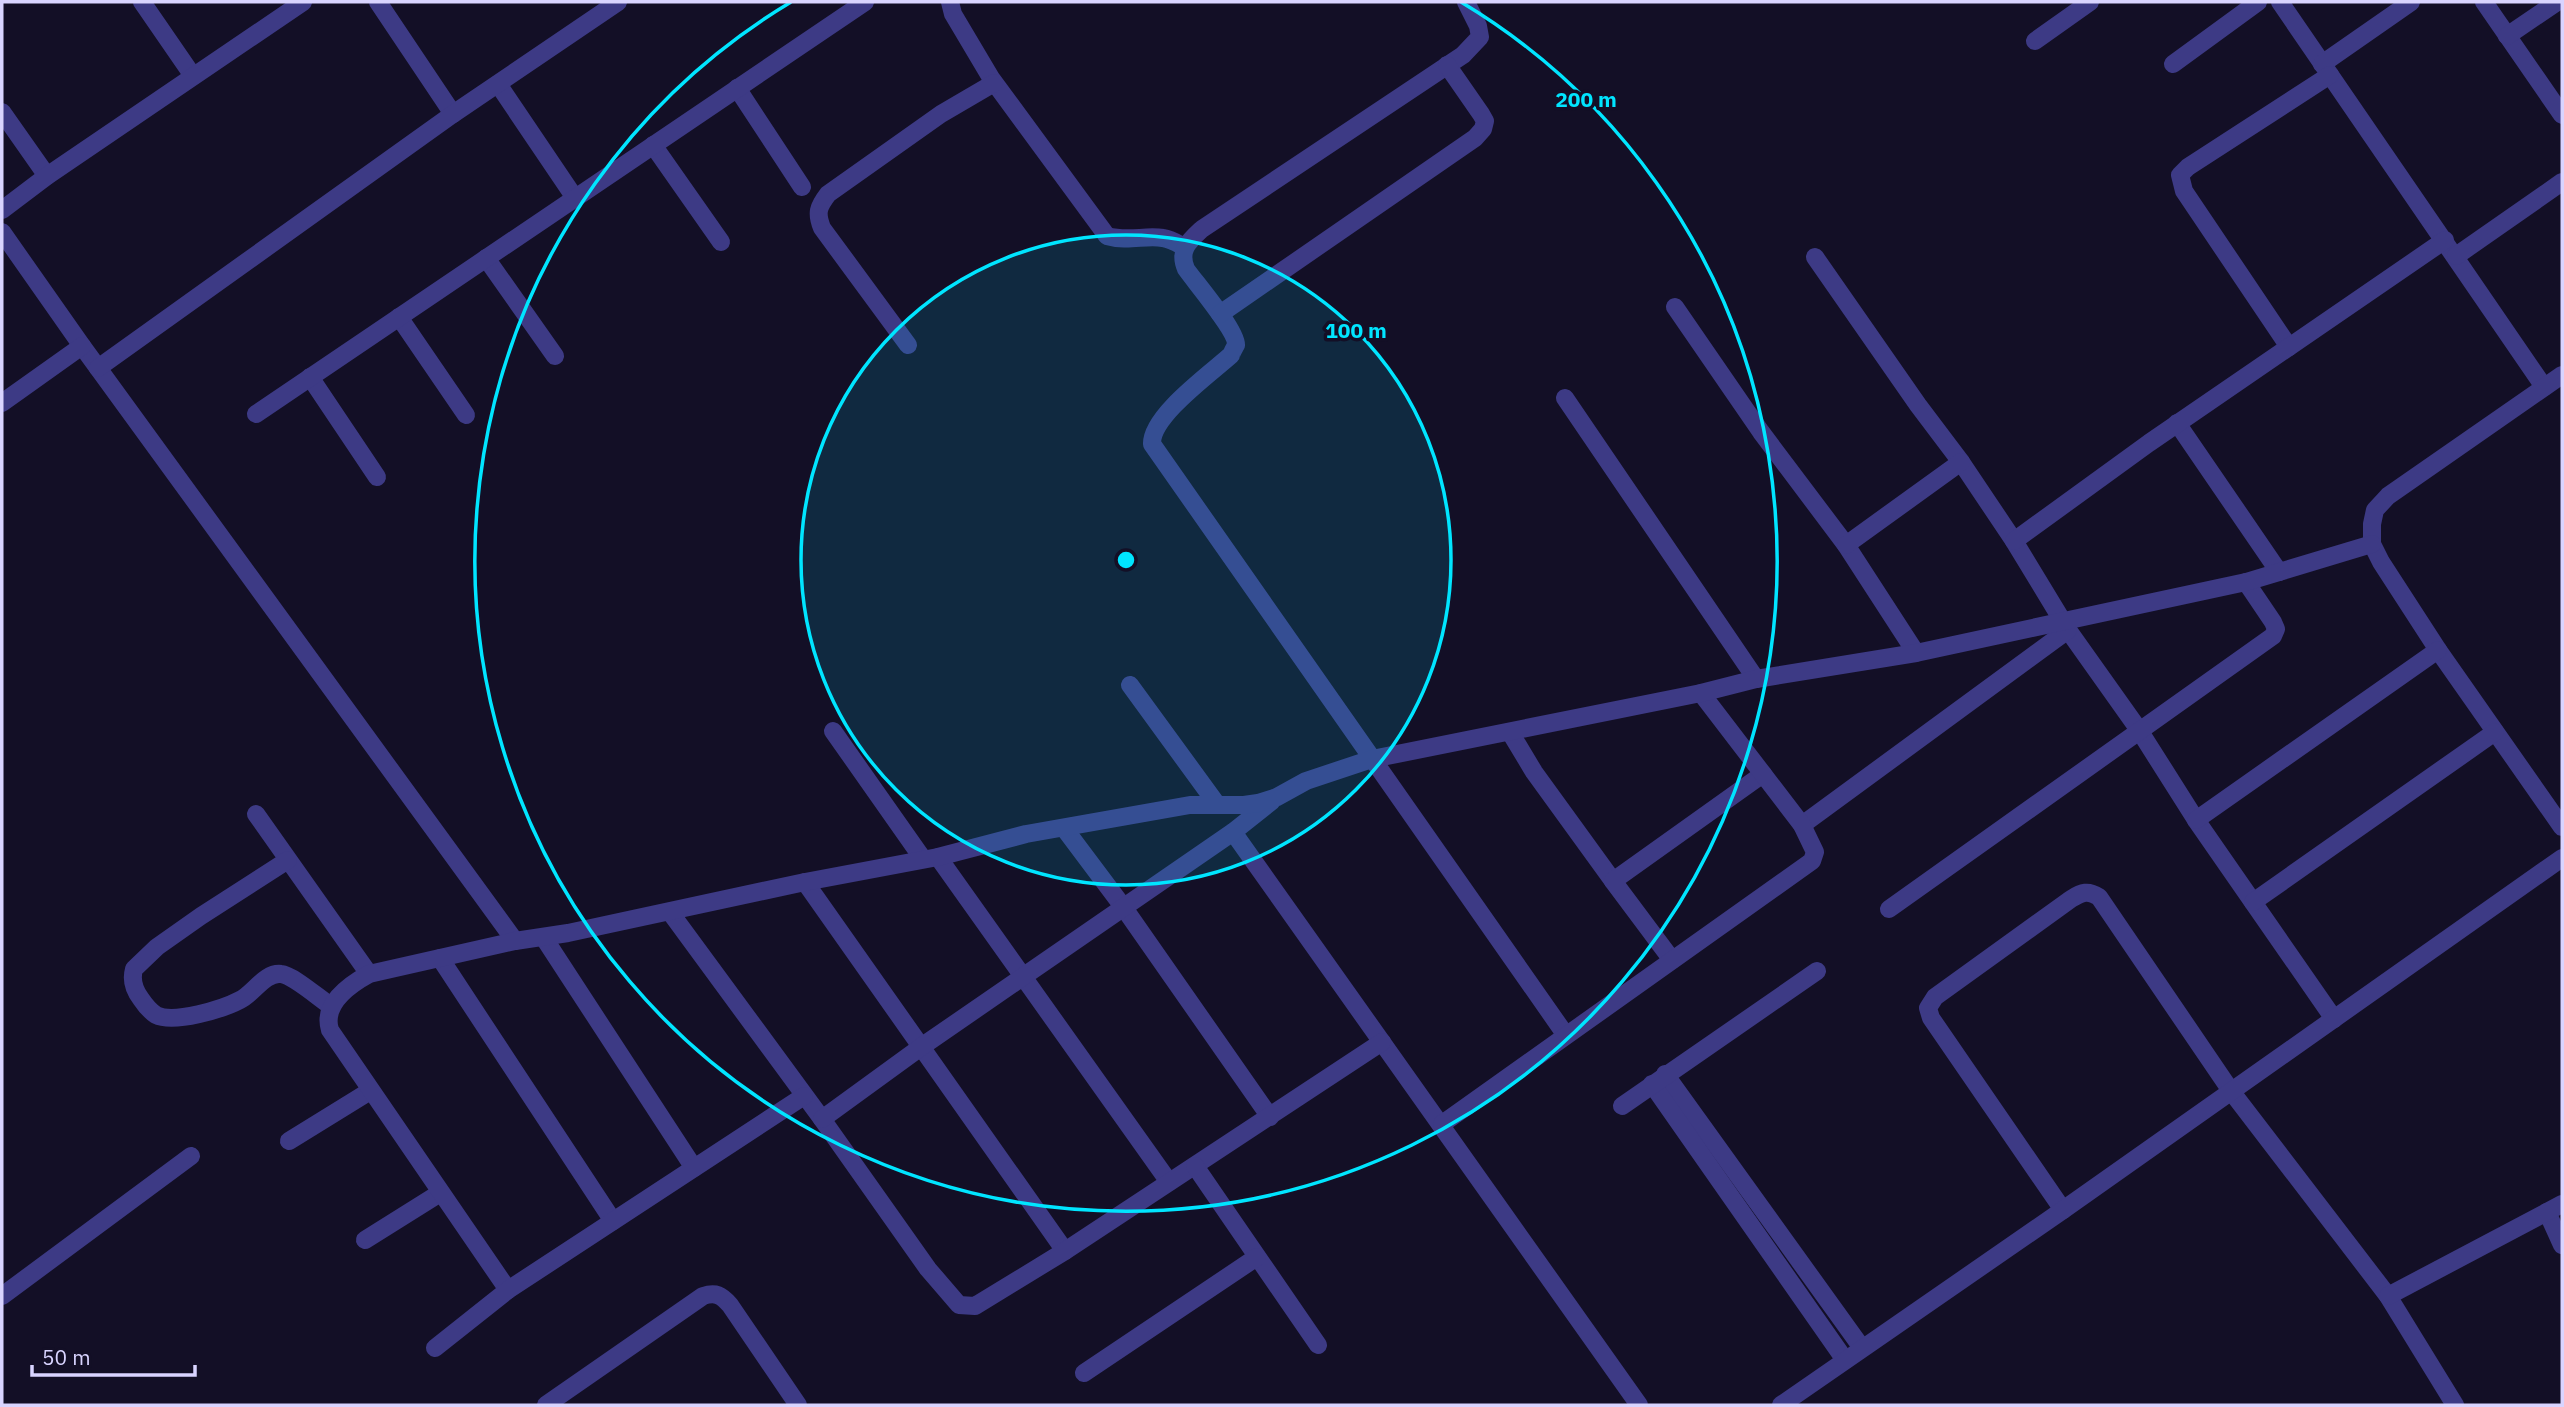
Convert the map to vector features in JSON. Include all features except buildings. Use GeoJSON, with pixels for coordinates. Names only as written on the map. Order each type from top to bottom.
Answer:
{"type":"FeatureCollection","features":[{"type":"Feature","properties":{"kind":"street"},"geometry":{"type":"LineString","coordinates":[[142,2],[193,76]]}},
{"type":"Feature","properties":{"kind":"street"},"geometry":{"type":"LineString","coordinates":[[2,210],[47,176],[303,2]]}},
{"type":"Feature","properties":{"kind":"street"},"geometry":{"type":"LineString","coordinates":[[378,2],[453,114]]}},
{"type":"Feature","properties":{"kind":"street"},"geometry":{"type":"LineString","coordinates":[[98,368],[453,114],[618,2]]}},
{"type":"Feature","properties":{"kind":"street"},"geometry":{"type":"LineString","coordinates":[[256,414],[864,2]]}},
{"type":"Feature","properties":{"kind":"street"},"geometry":{"type":"LineString","coordinates":[[950,2],[953,14],[994,83],[1107,236],[1137,240],[1159,237],[1184,247]]}},
{"type":"Feature","properties":{"kind":"street"},"geometry":{"type":"LineString","coordinates":[[1466,2],[1478,26],[1480,37],[1463,55],[1202,229],[1184,247],[1182,261],[1185,269],[1220,314],[1234,336],[1236,345],[1231,355],[1172,408],[1156,427],[1152,444],[1565,1034]]}},
{"type":"Feature","properties":{"kind":"street"},"geometry":{"type":"LineString","coordinates":[[2035,41],[2090,2]]}},
{"type":"Feature","properties":{"kind":"street"},"geometry":{"type":"LineString","coordinates":[[2173,64],[2258,2]]}},
{"type":"Feature","properties":{"kind":"street"},"geometry":{"type":"LineString","coordinates":[[2280,2],[2544,387]]}},
{"type":"Feature","properties":{"kind":"street"},"geometry":{"type":"LineString","coordinates":[[2289,347],[2184,191],[2180,175],[2326,69],[2411,2]]}},
{"type":"Feature","properties":{"kind":"street"},"geometry":{"type":"LineString","coordinates":[[2484,2],[2562,115]]}},
{"type":"Feature","properties":{"kind":"street"},"geometry":{"type":"LineString","coordinates":[[2507,36],[2557,2]]}},
{"type":"Feature","properties":{"kind":"street"},"geometry":{"type":"LineString","coordinates":[[1220,314],[1475,138],[1483,129],[1485,121],[1447,65]]}},
{"type":"Feature","properties":{"kind":"street"},"geometry":{"type":"LineString","coordinates":[[908,345],[822,228],[817,216],[819,206],[828,194],[921,128],[994,83]]}},
{"type":"Feature","properties":{"kind":"street"},"geometry":{"type":"LineString","coordinates":[[498,84],[575,198]]}},
{"type":"Feature","properties":{"kind":"street"},"geometry":{"type":"LineString","coordinates":[[737,88],[802,187]]}},
{"type":"Feature","properties":{"kind":"street"},"geometry":{"type":"LineString","coordinates":[[2,112],[47,176]]}},
{"type":"Feature","properties":{"kind":"street"},"geometry":{"type":"LineString","coordinates":[[653,145],[721,243]]}},
{"type":"Feature","properties":{"kind":"street"},"geometry":{"type":"LineString","coordinates":[[2456,256],[2562,182]]}},
{"type":"Feature","properties":{"kind":"street"},"geometry":{"type":"LineString","coordinates":[[2,232],[515,941]]}},
{"type":"Feature","properties":{"kind":"street"},"geometry":{"type":"LineString","coordinates":[[2014,541],[2177,423],[2445,240]]}},
{"type":"Feature","properties":{"kind":"street"},"geometry":{"type":"LineString","coordinates":[[1815,257],[1961,462],[2014,541],[2065,625],[2334,1019]]}},
{"type":"Feature","properties":{"kind":"street"},"geometry":{"type":"LineString","coordinates":[[486,258],[555,356]]}},
{"type":"Feature","properties":{"kind":"street"},"geometry":{"type":"LineString","coordinates":[[1675,307],[1761,432],[1846,545],[1916,653]]}},
{"type":"Feature","properties":{"kind":"street"},"geometry":{"type":"LineString","coordinates":[[399,317],[466,415]]}},
{"type":"Feature","properties":{"kind":"street"},"geometry":{"type":"LineString","coordinates":[[2,403],[82,346]]}},
{"type":"Feature","properties":{"kind":"street"},"geometry":{"type":"LineString","coordinates":[[2562,374],[2388,496],[2375,510],[2372,544],[2389,576],[2438,650],[2562,827]]}},
{"type":"Feature","properties":{"kind":"street"},"geometry":{"type":"LineString","coordinates":[[310,377],[377,477]]}},
{"type":"Feature","properties":{"kind":"street"},"geometry":{"type":"LineString","coordinates":[[1565,397],[1756,679]]}},
{"type":"Feature","properties":{"kind":"street"},"geometry":{"type":"LineString","coordinates":[[2177,423],[2279,572]]}},
{"type":"Feature","properties":{"kind":"street"},"geometry":{"type":"LineString","coordinates":[[1846,545],[1961,462]]}},
{"type":"Feature","properties":{"kind":"street"},"geometry":{"type":"LineString","coordinates":[[822,1119],[1233,832],[1277,797],[1306,781],[1372,759],[1701,693],[1756,679],[2065,625],[2246,582],[2372,544]]}},
{"type":"Feature","properties":{"kind":"street"},"geometry":{"type":"LineString","coordinates":[[1889,909],[2273,636],[2276,629],[2273,622],[2246,582]]}},
{"type":"Feature","properties":{"kind":"street"},"geometry":{"type":"LineString","coordinates":[[1802,825],[2065,625]]}},
{"type":"Feature","properties":{"kind":"street"},"geometry":{"type":"LineString","coordinates":[[2196,820],[2438,650]]}},
{"type":"Feature","properties":{"kind":"street"},"geometry":{"type":"LineString","coordinates":[[1130,685],[1216,803]]}},
{"type":"Feature","properties":{"kind":"street"},"geometry":{"type":"LineString","coordinates":[[1442,1124],[1812,861],[1815,852],[1802,825],[1701,693]]}},
{"type":"Feature","properties":{"kind":"street"},"geometry":{"type":"LineString","coordinates":[[833,731],[1023,979],[1169,1182]]}},
{"type":"Feature","properties":{"kind":"street"},"geometry":{"type":"LineString","coordinates":[[1510,732],[1534,772],[1672,960]]}},
{"type":"Feature","properties":{"kind":"street"},"geometry":{"type":"LineString","coordinates":[[2253,902],[2496,732]]}},
{"type":"Feature","properties":{"kind":"street"},"geometry":{"type":"LineString","coordinates":[[1613,881],[1763,774]]}},
{"type":"Feature","properties":{"kind":"street"},"geometry":{"type":"LineString","coordinates":[[508,1290],[330,1030],[328,1014],[331,1006],[358,980],[369,974],[515,941],[544,938],[931,858],[1026,834],[1190,805],[1244,805],[1277,797]]}},
{"type":"Feature","properties":{"kind":"street"},"geometry":{"type":"LineString","coordinates":[[256,814],[369,974]]}},
{"type":"Feature","properties":{"kind":"street"},"geometry":{"type":"LineString","coordinates":[[1064,828],[1124,908],[1270,1117]]}},
{"type":"Feature","properties":{"kind":"street"},"geometry":{"type":"LineString","coordinates":[[1233,832],[1639,1405]]}},
{"type":"Feature","properties":{"kind":"street"},"geometry":{"type":"LineString","coordinates":[[1781,1405],[2562,858]]}},
{"type":"Feature","properties":{"kind":"street"},"geometry":{"type":"LineString","coordinates":[[288,860],[158,947],[134,969],[134,984],[146,1007],[157,1016],[165,1017],[195,1016],[239,1001],[271,976],[280,974],[331,1006]]}},
{"type":"Feature","properties":{"kind":"street"},"geometry":{"type":"LineString","coordinates":[[805,882],[1065,1251]]}},
{"type":"Feature","properties":{"kind":"street"},"geometry":{"type":"LineString","coordinates":[[2063,1210],[1931,1018],[1928,1008],[1935,997],[2071,899],[2082,892],[2091,892],[2099,897],[2231,1091],[2388,1296],[2455,1405]]}},
{"type":"Feature","properties":{"kind":"street"},"geometry":{"type":"LineString","coordinates":[[670,912],[928,1269],[959,1305],[975,1306],[1065,1251],[1382,1042]]}},
{"type":"Feature","properties":{"kind":"street"},"geometry":{"type":"LineString","coordinates":[[544,938],[694,1168]]}},
{"type":"Feature","properties":{"kind":"street"},"geometry":{"type":"LineString","coordinates":[[440,958],[613,1221]]}},
{"type":"Feature","properties":{"kind":"street"},"geometry":{"type":"LineString","coordinates":[[1622,1106],[1817,971]]}},
{"type":"Feature","properties":{"kind":"street"},"geometry":{"type":"LineString","coordinates":[[1658,1079],[1862,1348]]}},
{"type":"Feature","properties":{"kind":"street"},"geometry":{"type":"LineString","coordinates":[[1658,1079],[1845,1360]]}},
{"type":"Feature","properties":{"kind":"street"},"geometry":{"type":"LineString","coordinates":[[289,1141],[370,1091]]}},
{"type":"Feature","properties":{"kind":"street"},"geometry":{"type":"LineString","coordinates":[[435,1348],[508,1290],[804,1096]]}},
{"type":"Feature","properties":{"kind":"street"},"geometry":{"type":"LineString","coordinates":[[2,1296],[191,1156]]}},
{"type":"Feature","properties":{"kind":"street"},"geometry":{"type":"LineString","coordinates":[[1195,1166],[1318,1345]]}},
{"type":"Feature","properties":{"kind":"street"},"geometry":{"type":"LineString","coordinates":[[365,1240],[440,1193]]}},
{"type":"Feature","properties":{"kind":"street"},"geometry":{"type":"LineString","coordinates":[[2388,1296],[2554,1208],[2562,1245]]}},
{"type":"Feature","properties":{"kind":"street"},"geometry":{"type":"LineString","coordinates":[[1084,1373],[1257,1257]]}},
{"type":"Feature","properties":{"kind":"street"},"geometry":{"type":"LineString","coordinates":[[546,1405],[703,1296],[712,1293],[721,1296],[730,1305],[792,1403]]}}]}
